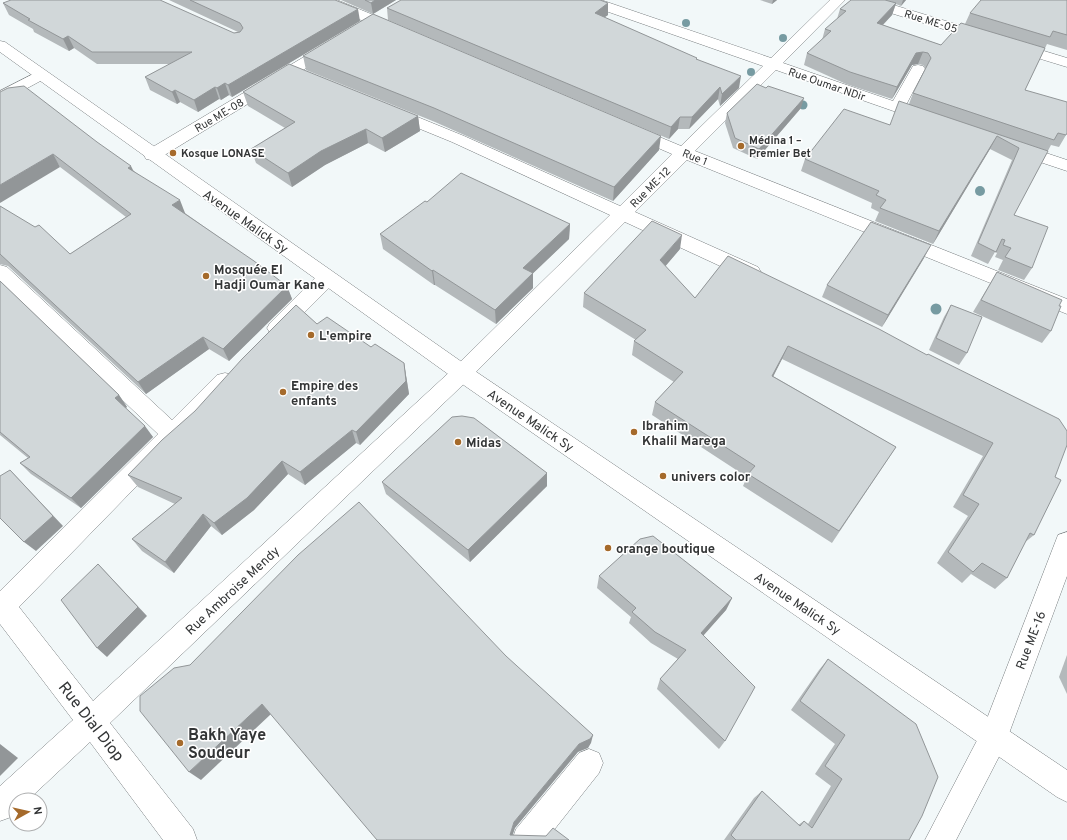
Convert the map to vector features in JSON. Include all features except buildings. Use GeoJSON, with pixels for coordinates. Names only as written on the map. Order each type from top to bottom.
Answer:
{"type":"FeatureCollection","features":[{"type":"Feature","properties":{"kind":"street"},"geometry":{"type":"LineString","coordinates":[[325,0],[412,36]]}},
{"type":"Feature","properties":{"kind":"street","name":"Rue Oumar NDir"},"geometry":{"type":"LineString","coordinates":[[588,0],[941,123]]}},
{"type":"Feature","properties":{"kind":"street","name":"Rue ME-12"},"geometry":{"type":"LineString","coordinates":[[462,373],[838,0]]}},
{"type":"Feature","properties":{"kind":"street","name":"Rue ME-05"},"geometry":{"type":"LineString","coordinates":[[863,0],[1067,63]]}},
{"type":"Feature","properties":{"kind":"street","name":"Rue ME-08"},"geometry":{"type":"LineString","coordinates":[[152,155],[343,40]]}},
{"type":"Feature","properties":{"kind":"street","name":"Avenue Malick Sy"},"geometry":{"type":"LineString","coordinates":[[0,45],[152,155],[462,373],[1067,787]]}},
{"type":"Feature","properties":{"kind":"street"},"geometry":{"type":"LineString","coordinates":[[897,108],[918,69]]}},
{"type":"Feature","properties":{"kind":"street"},"geometry":{"type":"LineString","coordinates":[[292,71],[306,77]]}},
{"type":"Feature","properties":{"kind":"street"},"geometry":{"type":"LineString","coordinates":[[0,97],[41,75]]}},
{"type":"Feature","properties":{"kind":"street"},"geometry":{"type":"LineString","coordinates":[[378,106],[458,139],[768,281]]}},
{"type":"Feature","properties":{"kind":"street","name":"Rue 1"},"geometry":{"type":"LineString","coordinates":[[618,125],[1067,307]]}},
{"type":"Feature","properties":{"kind":"street"},"geometry":{"type":"LineString","coordinates":[[1000,143],[1067,166]]}},
{"type":"Feature","properties":{"kind":"street"},"geometry":{"type":"LineString","coordinates":[[0,272],[172,434]]}},
{"type":"Feature","properties":{"kind":"street"},"geometry":{"type":"LineString","coordinates":[[260,345],[327,278]]}},
{"type":"Feature","properties":{"kind":"street"},"geometry":{"type":"LineString","coordinates":[[1,606],[238,367]]}},
{"type":"Feature","properties":{"kind":"street","name":"Rue Ambroise Mendy"},"geometry":{"type":"LineString","coordinates":[[0,806],[462,373]]}},
{"type":"Feature","properties":{"kind":"street","name":"Rue ME-16"},"geometry":{"type":"LineString","coordinates":[[940,840],[994,737],[1067,543]]}},
{"type":"Feature","properties":{"kind":"street","name":"Rue Dial Diop"},"geometry":{"type":"LineString","coordinates":[[1,606],[92,721],[182,840]]}},
{"type":"Feature","properties":{"kind":"street"},"geometry":{"type":"LineString","coordinates":[[527,840],[589,763]]}},
{"type":"Feature","properties":{"kind":"place","name":"Médina 1 – Premier Bet"},"geometry":{"type":"Point","coordinates":[741,146]}},
{"type":"Feature","properties":{"kind":"place","name":"Kosque LONASE"},"geometry":{"type":"Point","coordinates":[173,153]}},
{"type":"Feature","properties":{"kind":"place","name":"Mosquée El Hadji Oumar Kane"},"geometry":{"type":"Point","coordinates":[206,276]}},
{"type":"Feature","properties":{"kind":"place","name":"L'empire"},"geometry":{"type":"Point","coordinates":[311,335]}},
{"type":"Feature","properties":{"kind":"place","name":"Empire des enfants"},"geometry":{"type":"Point","coordinates":[283,392]}},
{"type":"Feature","properties":{"kind":"place","name":"Ibrahim Khalil Marega"},"geometry":{"type":"Point","coordinates":[634,432]}},
{"type":"Feature","properties":{"kind":"place","name":"Midas"},"geometry":{"type":"Point","coordinates":[458,442]}},
{"type":"Feature","properties":{"kind":"place","name":"univers color"},"geometry":{"type":"Point","coordinates":[663,476]}},
{"type":"Feature","properties":{"kind":"place","name":"orange boutique"},"geometry":{"type":"Point","coordinates":[608,548]}},
{"type":"Feature","properties":{"kind":"place","name":"Bakh Yaye Soudeur"},"geometry":{"type":"Point","coordinates":[180,743]}}]}
